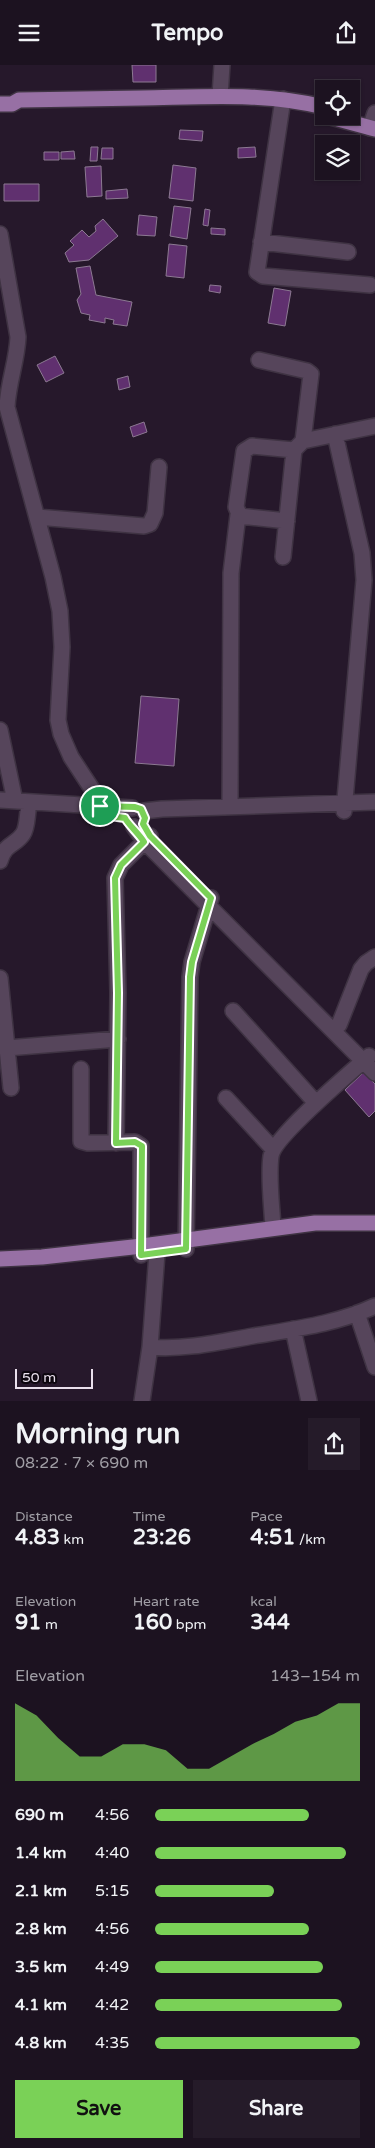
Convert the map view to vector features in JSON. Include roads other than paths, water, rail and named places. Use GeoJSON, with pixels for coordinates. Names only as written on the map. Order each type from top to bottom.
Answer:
{"type":"FeatureCollection","features":[{"type":"Feature","properties":{"kind":"main road"},"geometry":{"type":"LineString","coordinates":[[6,104],[19,99],[260,96],[315,113]]}},
{"type":"Feature","properties":{"kind":"main road"},"geometry":{"type":"LineString","coordinates":[[6,104],[18,108],[259,105],[283,103],[315,106]]}},
{"type":"Feature","properties":{"kind":"main road"},"geometry":{"type":"LineString","coordinates":[[360,117],[374,122]]}},
{"type":"Feature","properties":{"kind":"main road"},"geometry":{"type":"LineString","coordinates":[[360,120],[374,122]]}},
{"type":"Feature","properties":{"kind":"main road"},"geometry":{"type":"LineString","coordinates":[[0,1259],[141,1251],[157,1253],[186,1245],[273,1228],[315,1223],[375,1223]]}},
{"type":"Feature","properties":{"kind":"main road"},"geometry":{"type":"LineString","coordinates":[[0,1267],[42,1265],[186,1245],[316,1231],[375,1231]]}},
{"type":"Feature","properties":{"kind":"street"},"geometry":{"type":"LineString","coordinates":[[220,96],[222,65]]}},
{"type":"Feature","properties":{"kind":"street"},"geometry":{"type":"LineString","coordinates":[[283,103],[256,269],[258,274],[370,285]]}},
{"type":"Feature","properties":{"kind":"street"},"geometry":{"type":"LineString","coordinates":[[0,234],[18,337],[17,354],[3,408],[37,517],[60,611],[62,647],[58,720],[61,734],[70,757],[92,789],[101,810]]}},
{"type":"Feature","properties":{"kind":"street"},"geometry":{"type":"LineString","coordinates":[[260,242],[348,252]]}},
{"type":"Feature","properties":{"kind":"street"},"geometry":{"type":"LineString","coordinates":[[259,360],[307,371],[311,374],[298,445],[283,557]]}},
{"type":"Feature","properties":{"kind":"street"},"geometry":{"type":"LineString","coordinates":[[230,807],[231,573],[238,515],[236,507],[244,451],[252,446],[298,445],[335,434],[375,426]]}},
{"type":"Feature","properties":{"kind":"street"},"geometry":{"type":"LineString","coordinates":[[335,434],[362,553],[364,580],[344,807]]}},
{"type":"Feature","properties":{"kind":"street"},"geometry":{"type":"LineString","coordinates":[[37,517],[144,526],[150,524],[155,513],[159,467]]}},
{"type":"Feature","properties":{"kind":"street"},"geometry":{"type":"LineString","coordinates":[[238,515],[288,521]]}},
{"type":"Feature","properties":{"kind":"street"},"geometry":{"type":"LineString","coordinates":[[0,730],[15,801]]}},
{"type":"Feature","properties":{"kind":"street"},"geometry":{"type":"LineString","coordinates":[[0,800],[101,810],[140,823],[344,807],[375,802]]}},
{"type":"Feature","properties":{"kind":"street"},"geometry":{"type":"LineString","coordinates":[[140,823],[230,807],[344,807],[375,810]]}},
{"type":"Feature","properties":{"kind":"street"},"geometry":{"type":"LineString","coordinates":[[0,809],[28,811],[101,810]]}},
{"type":"Feature","properties":{"kind":"street"},"geometry":{"type":"LineString","coordinates":[[0,861],[5,849],[21,837],[24,832],[28,811]]}},
{"type":"Feature","properties":{"kind":"street"},"geometry":{"type":"LineString","coordinates":[[140,823],[210,903],[369,1059]]}},
{"type":"Feature","properties":{"kind":"street"},"geometry":{"type":"LineString","coordinates":[[116,1143],[118,1039],[115,878],[140,823]]}},
{"type":"Feature","properties":{"kind":"street"},"geometry":{"type":"LineString","coordinates":[[210,903],[339,1025],[369,1059],[375,1073]]}},
{"type":"Feature","properties":{"kind":"street"},"geometry":{"type":"LineString","coordinates":[[186,1245],[190,977],[192,962],[210,903]]}},
{"type":"Feature","properties":{"kind":"street"},"geometry":{"type":"LineString","coordinates":[[339,1025],[361,969],[375,957]]}},
{"type":"Feature","properties":{"kind":"street"},"geometry":{"type":"LineString","coordinates":[[0,978],[12,1088]]}},
{"type":"Feature","properties":{"kind":"street"},"geometry":{"type":"LineString","coordinates":[[233,1011],[316,1103]]}},
{"type":"Feature","properties":{"kind":"street"},"geometry":{"type":"LineString","coordinates":[[7,1047],[118,1039]]}},
{"type":"Feature","properties":{"kind":"street"},"geometry":{"type":"LineString","coordinates":[[273,1228],[271,1164],[273,1149],[316,1103],[369,1059]]}},
{"type":"Feature","properties":{"kind":"street"},"geometry":{"type":"LineString","coordinates":[[81,1069],[81,1141],[88,1143],[135,1142],[142,1146],[141,1251]]}},
{"type":"Feature","properties":{"kind":"street"},"geometry":{"type":"LineString","coordinates":[[226,1098],[273,1149]]}},
{"type":"Feature","properties":{"kind":"street"},"geometry":{"type":"LineString","coordinates":[[142,1401],[150,1347],[157,1253]]}},
{"type":"Feature","properties":{"kind":"street"},"geometry":{"type":"LineString","coordinates":[[150,1347],[171,1349],[195,1346],[293,1329],[334,1320],[375,1306]]}},
{"type":"Feature","properties":{"kind":"street"},"geometry":{"type":"LineString","coordinates":[[357,1313],[375,1367]]}},
{"type":"Feature","properties":{"kind":"street"},"geometry":{"type":"LineString","coordinates":[[293,1329],[309,1401]]}}]}
